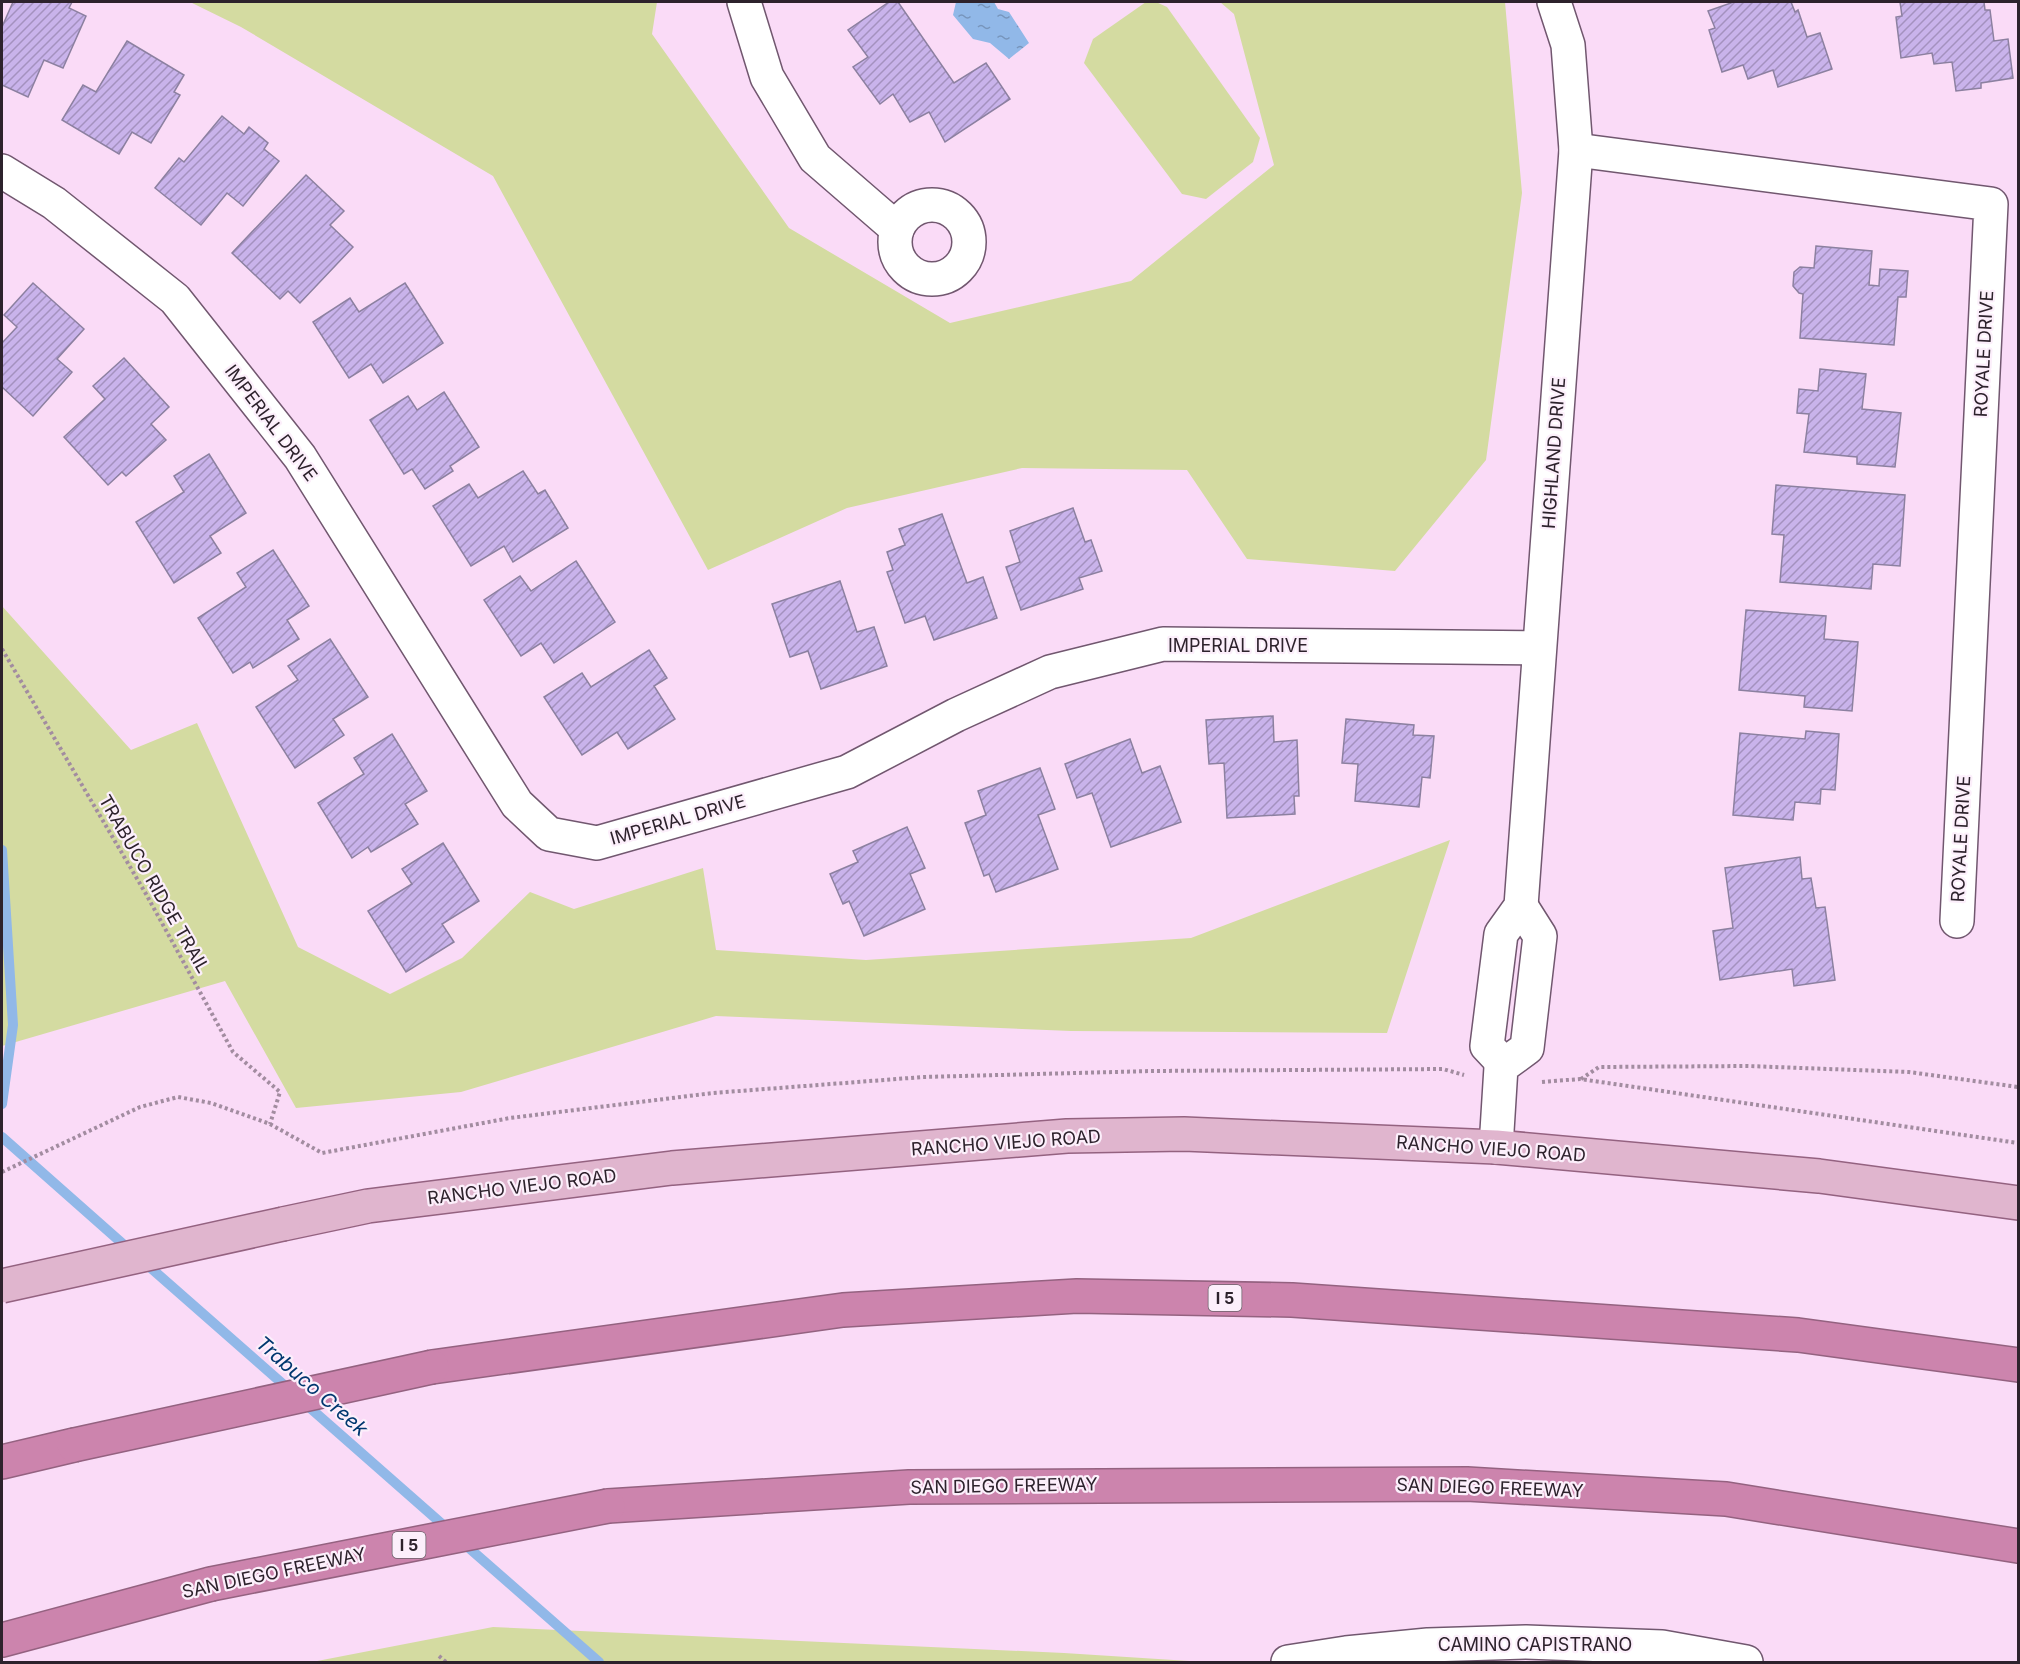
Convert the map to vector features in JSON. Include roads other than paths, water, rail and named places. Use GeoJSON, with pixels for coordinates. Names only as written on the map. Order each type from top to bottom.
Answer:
{"type":"FeatureCollection","features":[{"type":"Feature","properties":{"kind":"highway","name":"I 5"},"geometry":{"type":"LineString","coordinates":[[2,1462],[432,1367],[843,1310],[1077,1296],[1292,1300],[1786,1334],[2019,1365]]}},
{"type":"Feature","properties":{"kind":"highway","name":"SAN DIEGO FREEWAY"},"geometry":{"type":"LineString","coordinates":[[2,1640],[211,1584],[608,1506],[909,1487],[1467,1484],[1726,1499],[2019,1546]]}},
{"type":"Feature","properties":{"kind":"main road","name":"RANCHO VIEJO ROAD"},"geometry":{"type":"LineString","coordinates":[[2,1286],[368,1206],[672,1168],[1067,1136],[1184,1134],[1496,1146],[1819,1176],[2019,1203]]}},
{"type":"Feature","properties":{"kind":"street"},"geometry":{"type":"LineString","coordinates":[[744,2],[766,77],[815,158],[897,229]]}},
{"type":"Feature","properties":{"kind":"street","name":"HIGHLAND DRIVE"},"geometry":{"type":"LineString","coordinates":[[1496,1146],[1501,1074],[1527,1048],[1540,936],[1521,906],[1576,150],[1568,45],[1554,2]]}},
{"type":"Feature","properties":{"kind":"street","name":"ROYALE DRIVE"},"geometry":{"type":"LineString","coordinates":[[1576,150],[1991,204],[1957,921]]}},
{"type":"Feature","properties":{"kind":"street","name":"IMPERIAL DRIVE"},"geometry":{"type":"LineString","coordinates":[[2,171],[54,203],[175,299],[300,457],[517,804],[549,834],[597,843],[847,772],[956,715],[1050,672],[1163,645],[1539,648]]}},
{"type":"Feature","properties":{"kind":"street","name":"CAMINO CAPISTRANO"},"geometry":{"type":"LineString","coordinates":[[1288,1662],[1346,1653],[1428,1645],[1526,1642],[1662,1647],[1746,1662]]}},
{"type":"Feature","properties":{"kind":"water"},"geometry":{"type":"Polygon","coordinates":[[[956,2],[994,2],[998,9],[1009,12],[1029,43],[1009,59],[990,43],[973,39],[953,15],[956,2]]]}},
{"type":"Feature","properties":{"kind":"waterway","name":"Trabuco Creek"},"geometry":{"type":"LineString","coordinates":[[2,850],[13,1025],[2,1104]]}},
{"type":"Feature","properties":{"kind":"waterway","name":"Trabuco Creek"},"geometry":{"type":"LineString","coordinates":[[2,1137],[132,1252]]}},
{"type":"Feature","properties":{"kind":"waterway","name":"Trabuco Creek"},"geometry":{"type":"LineString","coordinates":[[144,1262],[450,1531]]}},
{"type":"Feature","properties":{"kind":"waterway","name":"Trabuco Creek"},"geometry":{"type":"LineString","coordinates":[[461,1541],[599,1662]]}}]}
